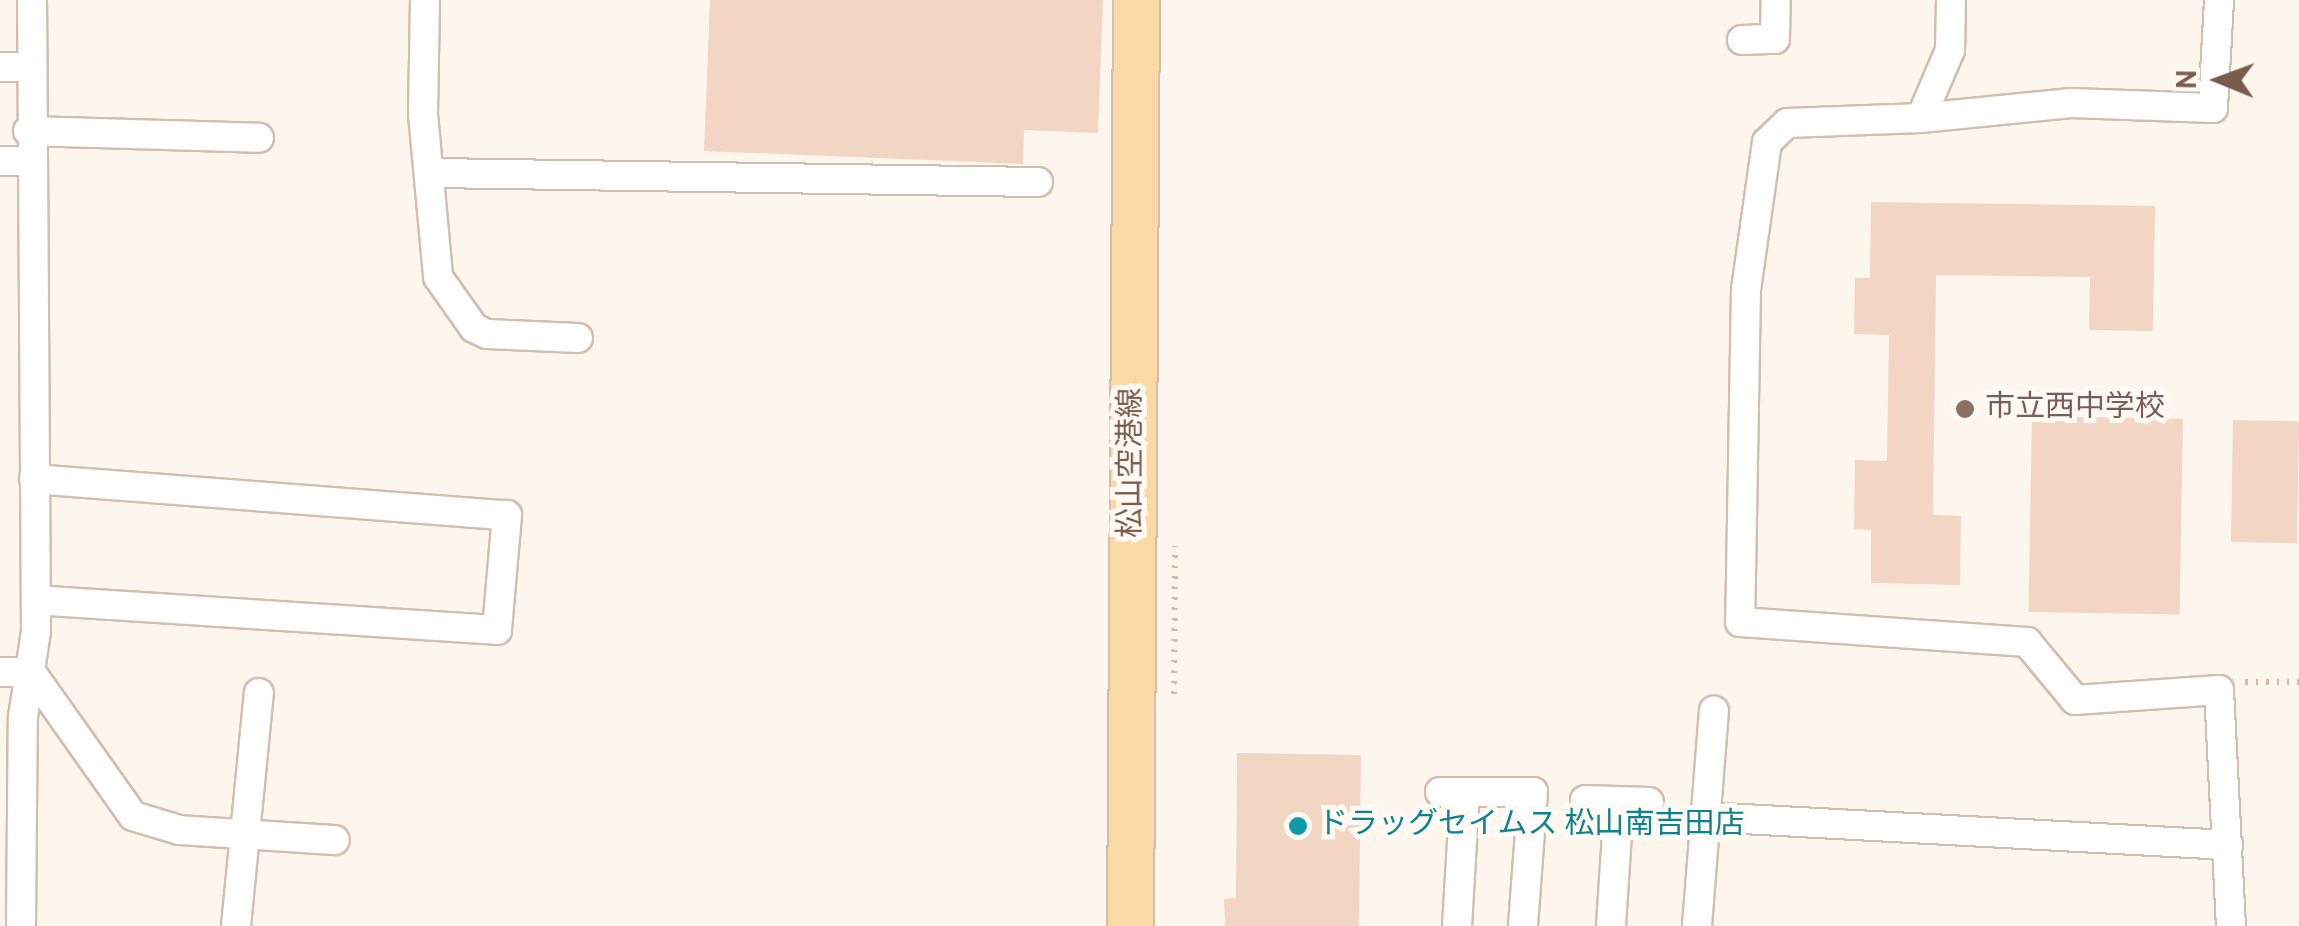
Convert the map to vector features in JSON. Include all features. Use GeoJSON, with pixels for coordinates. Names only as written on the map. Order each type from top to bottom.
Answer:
{"type":"FeatureCollection","features":[{"type":"Feature","properties":{"kind":"main road","name":"松山空港線"},"geometry":{"type":"LineString","coordinates":[[1130,926],[1136,0]]}},
{"type":"Feature","properties":{"kind":"street"},"geometry":{"type":"LineString","coordinates":[[21,926],[23,718],[32,672],[36,600],[28,161],[32,0]]}},
{"type":"Feature","properties":{"kind":"street"},"geometry":{"type":"LineString","coordinates":[[425,0],[423,114],[432,173],[433,262],[474,328],[578,338]]}},
{"type":"Feature","properties":{"kind":"street"},"geometry":{"type":"LineString","coordinates":[[1742,40],[1775,40],[1776,0]]}},
{"type":"Feature","properties":{"kind":"street"},"geometry":{"type":"LineString","coordinates":[[1921,118],[1950,50],[1951,0]]}},
{"type":"Feature","properties":{"kind":"street"},"geometry":{"type":"LineString","coordinates":[[2219,0],[2214,108],[2071,103],[1921,118],[1787,123],[1767,142],[1746,288],[1740,622],[2028,642],[2075,700],[2219,690],[2231,926]]}},
{"type":"Feature","properties":{"kind":"street"},"geometry":{"type":"LineString","coordinates":[[0,67],[30,66]]}},
{"type":"Feature","properties":{"kind":"street"},"geometry":{"type":"LineString","coordinates":[[28,131],[258,138]]}},
{"type":"Feature","properties":{"kind":"street"},"geometry":{"type":"LineString","coordinates":[[0,160],[28,161]]}},
{"type":"Feature","properties":{"kind":"street"},"geometry":{"type":"LineString","coordinates":[[432,173],[1038,182]]}},
{"type":"Feature","properties":{"kind":"street"},"geometry":{"type":"LineString","coordinates":[[34,479],[507,515],[497,630],[36,600]]}},
{"type":"Feature","properties":{"kind":"street"},"geometry":{"type":"LineString","coordinates":[[0,672],[32,672]]}},
{"type":"Feature","properties":{"kind":"street"},"geometry":{"type":"LineString","coordinates":[[32,672],[133,816],[156,826],[335,840]]}},
{"type":"Feature","properties":{"kind":"street"},"geometry":{"type":"LineString","coordinates":[[236,926],[259,693]]}},
{"type":"Feature","properties":{"kind":"street"},"geometry":{"type":"LineString","coordinates":[[1698,926],[1714,711]]}},
{"type":"Feature","properties":{"kind":"street"},"geometry":{"type":"LineString","coordinates":[[1457,926],[1452,792],[1533,792],[1523,926]]}},
{"type":"Feature","properties":{"kind":"street"},"geometry":{"type":"LineString","coordinates":[[1585,800],[1649,802]]}},
{"type":"Feature","properties":{"kind":"street"},"geometry":{"type":"LineString","coordinates":[[1611,926],[1619,801]]}},
{"type":"Feature","properties":{"kind":"street"},"geometry":{"type":"LineString","coordinates":[[1706,816],[2228,845]]}},
{"type":"Feature","properties":{"kind":"path"},"geometry":{"type":"LineString","coordinates":[[2219,690],[2239,682],[2299,682]]}},
{"type":"Feature","properties":{"kind":"building"},"geometry":{"type":"Polygon","coordinates":[[[710,0],[1103,0],[1098,133],[1024,130],[1023,164],[704,151],[710,0]]]}},
{"type":"Feature","properties":{"kind":"building"},"geometry":{"type":"Polygon","coordinates":[[[1871,202],[2155,206],[2153,331],[2089,330],[2090,277],[1936,275],[1933,515],[1961,516],[1960,585],[1871,583],[1871,530],[1854,529],[1855,460],[1887,461],[1889,335],[1854,334],[1855,278],[1870,278],[1871,202]]]}},
{"type":"Feature","properties":{"kind":"building"},"geometry":{"type":"Polygon","coordinates":[[[2032,416],[2183,419],[2180,615],[2029,612],[2032,416]]]}},
{"type":"Feature","properties":{"kind":"building"},"geometry":{"type":"Polygon","coordinates":[[[2233,420],[2299,421],[2297,543],[2231,542],[2233,420]]]}},
{"type":"Feature","properties":{"kind":"building","name":"ドラッグセイムス 松山南吉田店"},"geometry":{"type":"Polygon","coordinates":[[[1237,753],[1361,755],[1359,926],[1225,926],[1224,899],[1236,898],[1237,753]]]}},
{"type":"Feature","properties":{"kind":"place","name":"市立西中学校"},"geometry":{"type":"Point","coordinates":[1965,409]}},
{"type":"Feature","properties":{"kind":"place","name":"ドラッグセイムス 松山南吉田店"},"geometry":{"type":"Point","coordinates":[1298,826]}}]}
